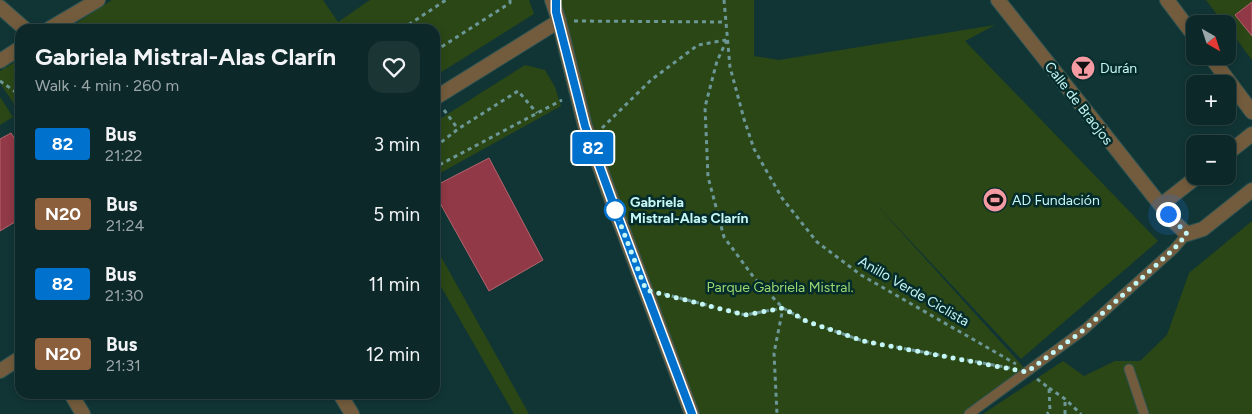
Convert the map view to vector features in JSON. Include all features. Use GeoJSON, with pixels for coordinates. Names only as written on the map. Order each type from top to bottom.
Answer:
{"type":"FeatureCollection","features":[{"type":"Feature","properties":{"kind":"street"},"geometry":{"type":"LineString","coordinates":[[57,24],[98,0]]}},
{"type":"Feature","properties":{"kind":"street","name":"Calle de Braojos"},"geometry":{"type":"LineString","coordinates":[[998,0],[1161,205],[1187,234]]}},
{"type":"Feature","properties":{"kind":"street"},"geometry":{"type":"LineString","coordinates":[[1167,0],[1186,25]]}},
{"type":"Feature","properties":{"kind":"street"},"geometry":{"type":"LineString","coordinates":[[0,7],[19,24]]}},
{"type":"Feature","properties":{"kind":"street"},"geometry":{"type":"LineString","coordinates":[[440,94],[556,8],[590,140],[692,414]]}},
{"type":"Feature","properties":{"kind":"street"},"geometry":{"type":"LineString","coordinates":[[0,61],[15,51]]}},
{"type":"Feature","properties":{"kind":"street"},"geometry":{"type":"LineString","coordinates":[[1217,65],[1252,112]]}},
{"type":"Feature","properties":{"kind":"street"},"geometry":{"type":"LineString","coordinates":[[1236,147],[1252,134]]}},
{"type":"Feature","properties":{"kind":"street"},"geometry":{"type":"LineString","coordinates":[[1161,205],[1187,185]]}},
{"type":"Feature","properties":{"kind":"street"},"geometry":{"type":"LineString","coordinates":[[1187,234],[1203,229],[1252,190]]}},
{"type":"Feature","properties":{"kind":"street"},"geometry":{"type":"LineString","coordinates":[[0,371],[15,361]]}},
{"type":"Feature","properties":{"kind":"street"},"geometry":{"type":"LineString","coordinates":[[74,399],[83,414]]}},
{"type":"Feature","properties":{"kind":"street"},"geometry":{"type":"LineString","coordinates":[[343,399],[352,414]]}},
{"type":"Feature","properties":{"kind":"lane"},"geometry":{"type":"LineString","coordinates":[[969,414],[1085,329],[1174,249],[1187,234]]}},
{"type":"Feature","properties":{"kind":"lane"},"geometry":{"type":"LineString","coordinates":[[1130,369],[1144,414]]}},
{"type":"Feature","properties":{"kind":"path"},"geometry":{"type":"LineString","coordinates":[[410,24],[446,0]]}},
{"type":"Feature","properties":{"kind":"path"},"geometry":{"type":"LineString","coordinates":[[440,48],[510,3],[510,0]]}},
{"type":"Feature","properties":{"kind":"path","name":"Anillo Verde Ciclista"},"geometry":{"type":"LineString","coordinates":[[724,0],[730,67],[754,149],[782,198],[817,242],[861,276],[934,316],[1027,372],[1065,399],[1081,414]]}},
{"type":"Feature","properties":{"kind":"path"},"geometry":{"type":"LineString","coordinates":[[556,8],[725,22]]}},
{"type":"Feature","properties":{"kind":"path"},"geometry":{"type":"LineString","coordinates":[[590,140],[651,80],[698,45],[727,40]]}},
{"type":"Feature","properties":{"kind":"path"},"geometry":{"type":"LineString","coordinates":[[727,40],[717,61],[705,106],[708,177],[724,237],[755,280],[783,308],[806,321],[863,341],[1027,372]]}},
{"type":"Feature","properties":{"kind":"path"},"geometry":{"type":"LineString","coordinates":[[0,81],[15,92]]}},
{"type":"Feature","properties":{"kind":"path"},"geometry":{"type":"LineString","coordinates":[[440,143],[458,129],[518,91],[537,113]]}},
{"type":"Feature","properties":{"kind":"path"},"geometry":{"type":"LineString","coordinates":[[440,164],[577,92]]}},
{"type":"Feature","properties":{"kind":"path"},"geometry":{"type":"LineString","coordinates":[[440,105],[458,129]]}},
{"type":"Feature","properties":{"kind":"path"},"geometry":{"type":"LineString","coordinates":[[646,290],[745,315],[783,308]]}},
{"type":"Feature","properties":{"kind":"path"},"geometry":{"type":"LineString","coordinates":[[777,414],[774,352],[783,308]]}},
{"type":"Feature","properties":{"kind":"path"},"geometry":{"type":"LineString","coordinates":[[1048,414],[1050,411],[1049,388]]}},
{"type":"Feature","properties":{"kind":"path"},"geometry":{"type":"LineString","coordinates":[[1065,399],[1066,413]]}},
{"type":"Feature","properties":{"kind":"green space"},"geometry":{"type":"Polygon","coordinates":[[[112,0],[323,0],[338,22],[370,0],[529,0],[534,14],[440,73],[440,24],[75,24],[112,0]]]}},
{"type":"Feature","properties":{"kind":"green space","name":"Parque Gabriela Mistral."},"geometry":{"type":"Polygon","coordinates":[[[561,0],[754,0],[754,56],[779,60],[995,25],[965,41],[1158,241],[1021,359],[872,200],[1027,371],[969,414],[692,414],[652,304],[559,21],[561,0]]]}},
{"type":"Feature","properties":{"kind":"green space"},"geometry":{"type":"Polygon","coordinates":[[[1206,0],[1252,0],[1252,60],[1236,39],[1236,15],[1217,15],[1206,0]]]}},
{"type":"Feature","properties":{"kind":"green space"},"geometry":{"type":"Polygon","coordinates":[[[15,62],[15,106],[0,83],[0,71],[15,62]]]}},
{"type":"Feature","properties":{"kind":"green space"},"geometry":{"type":"Polygon","coordinates":[[[525,65],[545,70],[555,87],[561,106],[440,173],[440,119],[525,65]]]}},
{"type":"Feature","properties":{"kind":"green space"},"geometry":{"type":"Polygon","coordinates":[[[0,97],[13,117],[0,125],[0,97]]]}},
{"type":"Feature","properties":{"kind":"green space"},"geometry":{"type":"Polygon","coordinates":[[[1252,221],[1252,414],[983,414],[1063,361],[1084,376],[1115,361],[1140,361],[1167,335],[1189,273],[1252,221]]]}},
{"type":"Feature","properties":{"kind":"green space"},"geometry":{"type":"Polygon","coordinates":[[[440,255],[529,414],[514,414],[440,285],[440,255]]]}},
{"type":"Feature","properties":{"kind":"building"},"geometry":{"type":"Polygon","coordinates":[[[1252,2],[1252,36],[1236,15],[1252,2]]]}},
{"type":"Feature","properties":{"kind":"building"},"geometry":{"type":"Polygon","coordinates":[[[11,133],[15,139],[15,222],[0,231],[0,139],[11,133]]]}},
{"type":"Feature","properties":{"kind":"building"},"geometry":{"type":"Polygon","coordinates":[[[489,158],[543,260],[489,291],[440,203],[440,183],[489,158]]]}},
{"type":"Feature","properties":{"kind":"bus line","name":"82"},"geometry":{"type":"LineString","coordinates":[[556,0],[556,12],[585,126],[692,414]]}},
{"type":"Feature","properties":{"kind":"place","name":"Durán"},"geometry":{"type":"Point","coordinates":[1083,68]}},
{"type":"Feature","properties":{"kind":"place","name":"AD Fundación"},"geometry":{"type":"Point","coordinates":[995,200]}},
{"type":"Feature","properties":{"kind":"place","name":"Gabriela Mistral-Alas Clarín"},"geometry":{"type":"Point","coordinates":[615,210]}},
{"type":"Feature","properties":{"kind":"route"},"geometry":{"type":"LineString","coordinates":[[615,210],[646,290],[692,300],[745,315],[783,308],[806,321],[863,341],[1027,372],[1085,329],[1174,249],[1187,234],[1168,214]]}}]}
